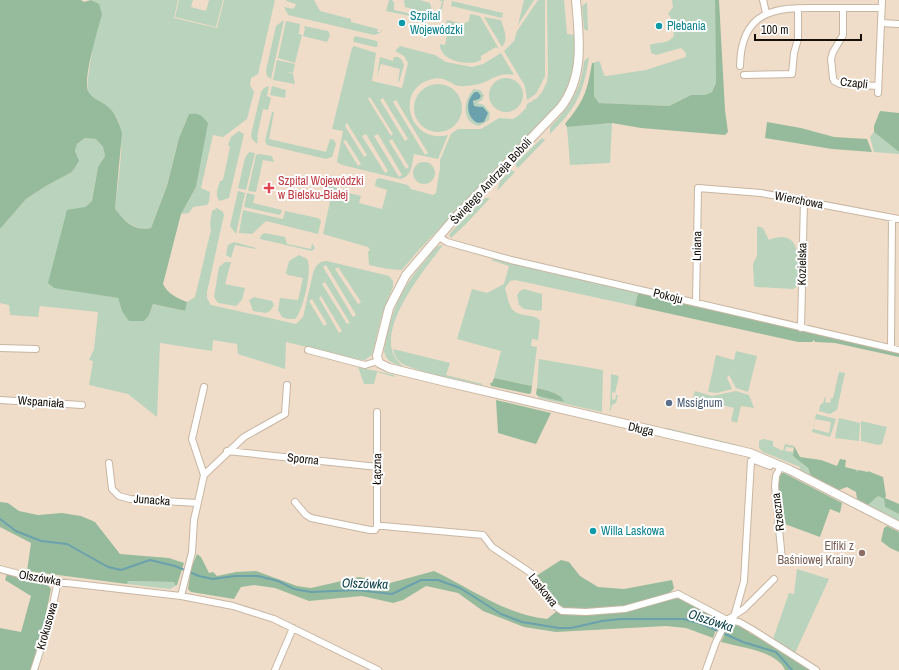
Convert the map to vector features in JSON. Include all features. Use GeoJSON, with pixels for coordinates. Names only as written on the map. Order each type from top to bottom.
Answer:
{"type":"FeatureCollection","features":[{"type":"Feature","properties":{"kind":"street","name":"Świętego Andrzeja Boboli"},"geometry":{"type":"LineString","coordinates":[[378,359],[389,308],[397,291],[413,266],[567,98],[575,80],[580,48],[576,0]]}},
{"type":"Feature","properties":{"kind":"street"},"geometry":{"type":"LineString","coordinates":[[763,0],[766,13]]}},
{"type":"Feature","properties":{"kind":"street"},"geometry":{"type":"LineString","coordinates":[[878,93],[882,0]]}},
{"type":"Feature","properties":{"kind":"street"},"geometry":{"type":"LineString","coordinates":[[744,75],[792,74],[794,53],[798,39],[798,8]]}},
{"type":"Feature","properties":{"kind":"street"},"geometry":{"type":"LineString","coordinates":[[740,66],[740,54],[747,33],[753,23],[766,13],[798,8],[882,8]]}},
{"type":"Feature","properties":{"kind":"street","name":"Czapli"},"geometry":{"type":"LineString","coordinates":[[843,8],[843,35],[832,56],[834,82],[840,84],[878,86]]}},
{"type":"Feature","properties":{"kind":"street"},"geometry":{"type":"LineString","coordinates":[[881,23],[899,24]]}},
{"type":"Feature","properties":{"kind":"street","name":"Wierchowa"},"geometry":{"type":"LineString","coordinates":[[698,188],[761,192],[899,219]]}},
{"type":"Feature","properties":{"kind":"street","name":"Lniana"},"geometry":{"type":"LineString","coordinates":[[696,303],[698,188]]}},
{"type":"Feature","properties":{"kind":"street","name":"Kozielska"},"geometry":{"type":"LineString","coordinates":[[801,328],[804,200]]}},
{"type":"Feature","properties":{"kind":"street"},"geometry":{"type":"LineString","coordinates":[[891,348],[892,218]]}},
{"type":"Feature","properties":{"kind":"street","name":"Pokoju"},"geometry":{"type":"LineString","coordinates":[[439,237],[447,242],[511,260],[899,350]]}},
{"type":"Feature","properties":{"kind":"street"},"geometry":{"type":"LineString","coordinates":[[0,348],[36,349]]}},
{"type":"Feature","properties":{"kind":"street"},"geometry":{"type":"LineString","coordinates":[[308,350],[366,365],[378,359]]}},
{"type":"Feature","properties":{"kind":"street","name":"Długa"},"geometry":{"type":"LineString","coordinates":[[378,359],[383,366],[446,382],[658,433],[744,451],[781,466],[899,526]]}},
{"type":"Feature","properties":{"kind":"street"},"geometry":{"type":"LineString","coordinates":[[181,596],[190,560],[197,503],[204,474],[227,451],[244,437],[285,414],[288,385]]}},
{"type":"Feature","properties":{"kind":"street"},"geometry":{"type":"LineString","coordinates":[[204,387],[192,439],[204,474]]}},
{"type":"Feature","properties":{"kind":"street","name":"Wspaniała"},"geometry":{"type":"LineString","coordinates":[[0,400],[82,405]]}},
{"type":"Feature","properties":{"kind":"street","name":"Łączna"},"geometry":{"type":"LineString","coordinates":[[377,526],[378,412]]}},
{"type":"Feature","properties":{"kind":"street","name":"Sporna"},"geometry":{"type":"LineString","coordinates":[[227,451],[378,467]]}},
{"type":"Feature","properties":{"kind":"street"},"geometry":{"type":"LineString","coordinates":[[734,617],[744,581],[751,462],[754,460],[770,466]]}},
{"type":"Feature","properties":{"kind":"street","name":"Junacka"},"geometry":{"type":"LineString","coordinates":[[109,463],[112,489],[124,498],[197,503]]}},
{"type":"Feature","properties":{"kind":"street","name":"Rzeczna"},"geometry":{"type":"LineString","coordinates":[[781,466],[776,476],[775,486],[782,560]]}},
{"type":"Feature","properties":{"kind":"street","name":"Laskowa"},"geometry":{"type":"LineString","coordinates":[[294,502],[306,515],[318,520],[373,530],[377,526],[483,535],[492,547],[531,573],[555,606],[566,612],[636,607],[664,597],[678,594],[725,623],[739,622],[772,640],[816,670]]}},
{"type":"Feature","properties":{"kind":"street","name":"Olszówka"},"geometry":{"type":"LineString","coordinates":[[0,569],[58,582],[181,596],[247,610],[293,628],[378,670]]}},
{"type":"Feature","properties":{"kind":"street"},"geometry":{"type":"LineString","coordinates":[[706,670],[716,642],[725,623],[734,617],[774,579]]}},
{"type":"Feature","properties":{"kind":"street","name":"Krokusowa"},"geometry":{"type":"LineString","coordinates":[[34,670],[49,623],[58,582]]}},
{"type":"Feature","properties":{"kind":"street"},"geometry":{"type":"LineString","coordinates":[[275,670],[293,628]]}},
{"type":"Feature","properties":{"kind":"green space"},"geometry":{"type":"Polygon","coordinates":[[[0,0],[81,0],[84,2],[91,0],[99,4],[102,14],[89,65],[87,85],[88,91],[92,96],[113,112],[121,129],[122,133],[115,209],[134,227],[144,229],[151,228],[167,186],[179,138],[189,114],[200,115],[208,123],[196,187],[181,214],[163,284],[170,293],[187,302],[185,311],[153,304],[149,315],[144,321],[129,321],[122,311],[118,298],[54,288],[48,283],[67,210],[85,207],[92,201],[98,167],[105,156],[103,147],[96,139],[85,138],[77,144],[75,151],[79,161],[72,172],[26,199],[0,229],[0,0]]]}},
{"type":"Feature","properties":{"kind":"green space"},"geometry":{"type":"Polygon","coordinates":[[[91,0],[178,0],[174,18],[217,28],[224,0],[275,0],[258,74],[251,78],[250,85],[254,92],[247,119],[223,137],[213,135],[201,188],[210,192],[209,202],[207,205],[193,207],[189,213],[181,214],[196,187],[201,155],[189,114],[179,138],[167,186],[151,228],[139,228],[130,224],[115,209],[121,151],[120,128],[118,120],[111,110],[90,95],[88,91],[88,78],[99,4],[91,0]]]}},
{"type":"Feature","properties":{"kind":"green space"},"geometry":{"type":"Polygon","coordinates":[[[179,0],[193,0],[191,7],[206,11],[209,0],[223,0],[216,27],[175,17],[179,0]]]}},
{"type":"Feature","properties":{"kind":"green space"},"geometry":{"type":"Polygon","coordinates":[[[314,0],[320,11],[351,19],[351,22],[378,29],[377,32],[380,32],[383,29],[380,33],[374,35],[288,15],[284,7],[294,9],[296,4],[286,1],[314,0]]]}},
{"type":"Feature","properties":{"kind":"green space"},"geometry":{"type":"Polygon","coordinates":[[[389,0],[392,0],[394,3],[394,10],[438,20],[442,1],[438,0],[444,0],[439,22],[386,11],[389,0]]]}},
{"type":"Feature","properties":{"kind":"green space"},"geometry":{"type":"Polygon","coordinates":[[[404,0],[420,0],[430,3],[432,10],[428,13],[405,7],[404,0]]]}},
{"type":"Feature","properties":{"kind":"green space"},"geometry":{"type":"Polygon","coordinates":[[[524,0],[534,0],[518,25],[524,0]]]}},
{"type":"Feature","properties":{"kind":"green space"},"geometry":{"type":"Polygon","coordinates":[[[538,0],[545,0],[545,76],[536,94],[527,100],[525,86],[504,51],[514,41],[517,31],[538,0]]]}},
{"type":"Feature","properties":{"kind":"green space"},"geometry":{"type":"Polygon","coordinates":[[[547,0],[564,0],[567,34],[575,35],[574,63],[566,90],[556,106],[417,252],[402,270],[369,265],[368,252],[370,250],[368,247],[323,234],[332,192],[325,189],[326,186],[334,186],[340,191],[361,196],[359,203],[382,209],[387,190],[375,186],[376,180],[379,178],[408,185],[411,189],[433,195],[436,193],[440,160],[451,134],[458,129],[481,129],[499,118],[513,119],[526,108],[527,104],[537,98],[547,82],[548,73],[547,0]]]}},
{"type":"Feature","properties":{"kind":"green space"},"geometry":{"type":"Polygon","coordinates":[[[672,0],[715,0],[716,83],[712,92],[705,95],[691,95],[669,106],[599,103],[594,96],[594,63],[597,61],[600,62],[604,75],[606,76],[646,70],[686,57],[686,53],[681,48],[656,55],[651,53],[650,45],[669,41],[674,36],[671,18],[668,14],[673,7],[672,0]]]}},
{"type":"Feature","properties":{"kind":"green space"},"geometry":{"type":"Polygon","coordinates":[[[715,0],[719,0],[725,110],[728,132],[725,135],[641,128],[612,123],[567,127],[565,124],[577,109],[584,96],[592,63],[594,63],[594,96],[599,103],[669,106],[691,95],[705,95],[712,92],[716,83],[715,0]]]}},
{"type":"Feature","properties":{"kind":"green space"},"geometry":{"type":"Polygon","coordinates":[[[452,1],[503,13],[502,18],[451,6],[452,1]]]}},
{"type":"Feature","properties":{"kind":"green space"},"geometry":{"type":"Polygon","coordinates":[[[587,2],[588,31],[584,29],[582,6],[587,2]]]}},
{"type":"Feature","properties":{"kind":"green space"},"geometry":{"type":"Polygon","coordinates":[[[470,14],[480,16],[499,49],[496,47],[481,56],[481,60],[476,62],[469,63],[456,61],[444,55],[441,50],[440,44],[445,45],[449,25],[446,24],[447,20],[463,24],[469,21],[470,14]]]}},
{"type":"Feature","properties":{"kind":"green space"},"geometry":{"type":"Polygon","coordinates":[[[484,17],[501,20],[506,38],[502,47],[484,17]]]}},
{"type":"Feature","properties":{"kind":"green space"},"geometry":{"type":"Polygon","coordinates":[[[284,20],[271,79],[267,76],[266,70],[276,26],[284,20]]]}},
{"type":"Feature","properties":{"kind":"green space"},"geometry":{"type":"Polygon","coordinates":[[[286,21],[300,24],[299,34],[302,35],[295,63],[278,58],[286,21]]]}},
{"type":"Feature","properties":{"kind":"green space"},"geometry":{"type":"Polygon","coordinates":[[[304,26],[328,31],[330,36],[327,42],[303,36],[305,29],[304,26]]]}},
{"type":"Feature","properties":{"kind":"green space"},"geometry":{"type":"Polygon","coordinates":[[[355,36],[377,41],[378,46],[375,47],[354,42],[353,40],[355,36]]]}},
{"type":"Feature","properties":{"kind":"green space"},"geometry":{"type":"Polygon","coordinates":[[[354,46],[376,53],[372,81],[402,88],[408,63],[404,56],[395,51],[400,46],[435,55],[446,62],[472,67],[483,64],[501,53],[514,75],[502,75],[480,84],[469,86],[457,86],[443,79],[437,78],[429,80],[418,86],[412,95],[410,105],[411,115],[416,125],[424,132],[435,136],[448,135],[438,159],[414,154],[409,173],[404,178],[400,179],[342,165],[337,162],[343,131],[332,129],[352,48],[354,46]],[[370,97],[368,99],[391,136],[393,134],[370,97]],[[383,98],[380,100],[405,141],[408,139],[383,98]],[[396,100],[393,102],[425,155],[428,153],[396,100]],[[347,123],[345,126],[364,157],[367,155],[347,123]],[[366,134],[362,136],[385,173],[388,171],[366,134]],[[378,134],[374,136],[399,177],[402,175],[378,134]],[[392,139],[389,141],[406,169],[409,167],[392,139]],[[346,140],[343,141],[358,166],[361,164],[346,140]]]}},
{"type":"Feature","properties":{"kind":"green space"},"geometry":{"type":"Polygon","coordinates":[[[380,57],[393,61],[394,57],[398,57],[402,60],[404,65],[399,82],[400,69],[381,64],[377,77],[380,57]]]}},
{"type":"Feature","properties":{"kind":"green space"},"geometry":{"type":"Polygon","coordinates":[[[589,57],[584,81],[577,100],[559,125],[550,134],[550,127],[569,105],[580,81],[584,61],[589,57]]]}},
{"type":"Feature","properties":{"kind":"green space"},"geometry":{"type":"Polygon","coordinates":[[[277,60],[295,64],[293,73],[287,72],[293,74],[295,84],[273,80],[277,60]]]}},
{"type":"Feature","properties":{"kind":"green space"},"geometry":{"type":"Polygon","coordinates":[[[503,78],[509,78],[513,79],[520,85],[523,95],[522,102],[516,109],[509,112],[503,112],[499,111],[492,105],[489,98],[489,92],[490,88],[496,81],[503,78]]]}},
{"type":"Feature","properties":{"kind":"green space"},"geometry":{"type":"Polygon","coordinates":[[[433,84],[443,84],[455,91],[462,103],[462,113],[455,125],[443,132],[433,132],[425,128],[418,121],[414,113],[414,103],[418,95],[425,88],[433,84]]]}},
{"type":"Feature","properties":{"kind":"green space"},"geometry":{"type":"Polygon","coordinates":[[[269,86],[267,96],[271,98],[268,110],[263,109],[257,144],[252,139],[251,135],[261,92],[264,88],[269,86]]]}},
{"type":"Feature","properties":{"kind":"green space"},"geometry":{"type":"Polygon","coordinates":[[[272,86],[286,90],[285,98],[270,95],[272,86]]]}},
{"type":"Feature","properties":{"kind":"green space"},"geometry":{"type":"Polygon","coordinates":[[[474,89],[480,90],[484,95],[482,100],[477,103],[484,105],[490,113],[489,120],[479,126],[473,124],[467,116],[466,105],[470,94],[474,89]],[[478,92],[468,108],[472,119],[478,123],[486,119],[480,106],[474,106],[473,103],[475,100],[479,99],[478,92]]]}},
{"type":"Feature","properties":{"kind":"green space"},"geometry":{"type":"Polygon","coordinates":[[[880,111],[899,113],[899,152],[874,132],[874,126],[880,111]]]}},
{"type":"Feature","properties":{"kind":"green space"},"geometry":{"type":"Polygon","coordinates":[[[272,112],[274,112],[269,139],[326,152],[330,139],[334,140],[336,144],[332,157],[326,159],[267,145],[265,141],[272,112]]]}},
{"type":"Feature","properties":{"kind":"green space"},"geometry":{"type":"Polygon","coordinates":[[[767,122],[801,128],[834,137],[867,139],[872,152],[832,149],[765,138],[767,122]]]}},
{"type":"Feature","properties":{"kind":"green space"},"geometry":{"type":"Polygon","coordinates":[[[612,123],[610,163],[570,165],[567,127],[612,123]]]}},
{"type":"Feature","properties":{"kind":"green space"},"geometry":{"type":"Polygon","coordinates":[[[239,131],[244,134],[229,198],[220,201],[217,197],[217,192],[220,181],[223,180],[230,147],[228,145],[231,137],[239,131]]]}},
{"type":"Feature","properties":{"kind":"green space"},"geometry":{"type":"Polygon","coordinates":[[[874,132],[899,152],[899,154],[874,152],[870,137],[874,132]]]}},
{"type":"Feature","properties":{"kind":"green space"},"geometry":{"type":"Polygon","coordinates":[[[85,138],[96,139],[103,147],[105,156],[98,167],[92,201],[85,207],[54,287],[118,298],[122,311],[149,315],[153,304],[184,311],[187,302],[195,297],[211,230],[210,224],[212,211],[217,208],[223,212],[224,215],[207,292],[207,298],[211,305],[296,324],[303,317],[313,273],[320,263],[327,261],[389,276],[393,281],[393,287],[382,314],[372,355],[365,360],[362,360],[286,342],[285,369],[238,354],[237,344],[213,340],[212,351],[160,343],[157,417],[128,394],[89,385],[93,361],[89,360],[94,349],[98,312],[40,306],[38,317],[10,315],[9,305],[0,303],[0,229],[26,199],[72,172],[78,161],[75,151],[77,144],[85,138]],[[326,265],[323,267],[353,317],[356,315],[326,265]],[[338,267],[335,269],[358,304],[361,302],[338,267]],[[325,282],[322,284],[347,324],[350,323],[325,282]],[[321,296],[319,298],[339,333],[342,331],[321,296]],[[312,299],[309,301],[324,326],[327,324],[312,299]]]}},
{"type":"Feature","properties":{"kind":"green space"},"geometry":{"type":"Polygon","coordinates":[[[542,138],[545,140],[518,168],[516,163],[542,138]]]}},
{"type":"Feature","properties":{"kind":"green space"},"geometry":{"type":"Polygon","coordinates":[[[249,152],[255,153],[246,190],[238,188],[245,158],[249,152]]]}},
{"type":"Feature","properties":{"kind":"green space"},"geometry":{"type":"Polygon","coordinates":[[[256,155],[272,156],[274,162],[263,160],[256,192],[248,191],[256,155]]]}},
{"type":"Feature","properties":{"kind":"green space"},"geometry":{"type":"Polygon","coordinates":[[[424,162],[432,165],[435,173],[432,181],[424,184],[416,181],[413,173],[416,165],[424,162]]]}},
{"type":"Feature","properties":{"kind":"green space"},"geometry":{"type":"Polygon","coordinates":[[[511,170],[515,172],[497,191],[500,181],[511,170]]]}},
{"type":"Feature","properties":{"kind":"green space"},"geometry":{"type":"Polygon","coordinates":[[[238,191],[245,193],[236,234],[230,226],[238,191]]]}},
{"type":"Feature","properties":{"kind":"green space"},"geometry":{"type":"Polygon","coordinates":[[[247,193],[255,195],[253,203],[282,210],[280,215],[244,207],[247,193]]]}},
{"type":"Feature","properties":{"kind":"green space"},"geometry":{"type":"Polygon","coordinates":[[[485,198],[490,198],[451,238],[449,235],[452,231],[485,198]]]}},
{"type":"Feature","properties":{"kind":"green space"},"geometry":{"type":"Polygon","coordinates":[[[243,210],[283,219],[285,211],[318,218],[321,221],[318,234],[266,221],[252,234],[239,233],[243,210]]]}},
{"type":"Feature","properties":{"kind":"green space"},"geometry":{"type":"Polygon","coordinates":[[[757,226],[763,228],[769,240],[780,237],[788,238],[794,243],[797,250],[798,259],[798,286],[793,289],[756,287],[754,285],[753,264],[757,256],[757,226]]]}},
{"type":"Feature","properties":{"kind":"green space"},"geometry":{"type":"Polygon","coordinates":[[[265,233],[285,237],[287,244],[311,249],[312,243],[315,248],[312,251],[260,239],[261,235],[265,233]]]}},
{"type":"Feature","properties":{"kind":"green space"},"geometry":{"type":"Polygon","coordinates":[[[234,242],[256,249],[235,245],[231,258],[226,255],[228,245],[234,242]]]}},
{"type":"Feature","properties":{"kind":"green space"},"geometry":{"type":"Polygon","coordinates":[[[443,245],[412,287],[394,322],[391,339],[393,354],[403,366],[394,363],[387,358],[384,351],[393,313],[410,280],[418,269],[438,246],[443,245]]]}},
{"type":"Feature","properties":{"kind":"green space"},"geometry":{"type":"Polygon","coordinates":[[[299,255],[307,259],[309,264],[308,280],[304,299],[298,315],[295,319],[288,319],[282,317],[278,310],[280,298],[298,300],[303,278],[288,275],[286,273],[289,261],[299,255]]]}},
{"type":"Feature","properties":{"kind":"green space"},"geometry":{"type":"Polygon","coordinates":[[[493,259],[638,293],[635,306],[515,280],[510,281],[505,288],[512,309],[519,314],[534,317],[540,321],[538,340],[532,339],[531,346],[537,347],[532,386],[494,378],[501,351],[457,339],[472,289],[487,293],[504,284],[509,266],[491,260],[493,259]]]}},
{"type":"Feature","properties":{"kind":"green space"},"geometry":{"type":"Polygon","coordinates":[[[225,262],[231,262],[225,284],[245,288],[242,300],[236,306],[218,303],[214,297],[219,267],[225,262]]]}},
{"type":"Feature","properties":{"kind":"green space"},"geometry":{"type":"Polygon","coordinates":[[[524,289],[542,294],[542,309],[540,311],[524,309],[519,305],[517,295],[524,289]]]}},
{"type":"Feature","properties":{"kind":"green space"},"geometry":{"type":"Polygon","coordinates":[[[638,293],[899,352],[899,357],[835,343],[815,342],[814,340],[812,342],[798,342],[635,306],[638,293]]]}},
{"type":"Feature","properties":{"kind":"green space"},"geometry":{"type":"Polygon","coordinates":[[[254,297],[272,301],[274,305],[270,311],[266,313],[253,311],[249,300],[254,297]]]}},
{"type":"Feature","properties":{"kind":"green space"},"geometry":{"type":"Polygon","coordinates":[[[393,349],[450,363],[446,375],[483,384],[481,385],[415,369],[400,362],[397,359],[393,349]]]}},
{"type":"Feature","properties":{"kind":"green space"},"geometry":{"type":"Polygon","coordinates":[[[736,351],[757,356],[748,392],[736,388],[729,375],[727,378],[732,389],[717,393],[708,392],[716,355],[734,360],[736,351]]]}},
{"type":"Feature","properties":{"kind":"green space"},"geometry":{"type":"Polygon","coordinates":[[[539,359],[603,370],[602,412],[539,398],[538,396],[564,402],[558,394],[537,388],[539,359]]]}},
{"type":"Feature","properties":{"kind":"green space"},"geometry":{"type":"Polygon","coordinates":[[[358,367],[394,375],[395,377],[377,372],[374,384],[364,384],[358,367]]]}},
{"type":"Feature","properties":{"kind":"green space"},"geometry":{"type":"Polygon","coordinates":[[[839,372],[845,373],[837,410],[830,414],[819,411],[820,405],[823,403],[825,397],[825,402],[830,403],[831,398],[833,398],[839,372]]]}},
{"type":"Feature","properties":{"kind":"green space"},"geometry":{"type":"Polygon","coordinates":[[[611,374],[619,376],[615,393],[612,392],[612,399],[615,400],[616,395],[618,395],[616,403],[612,405],[610,413],[611,374]]]}},
{"type":"Feature","properties":{"kind":"green space"},"geometry":{"type":"Polygon","coordinates":[[[494,378],[532,386],[531,393],[529,394],[491,386],[490,383],[492,383],[494,378]]]}},
{"type":"Feature","properties":{"kind":"green space"},"geometry":{"type":"Polygon","coordinates":[[[537,388],[557,394],[564,402],[538,396],[536,394],[537,388]]]}},
{"type":"Feature","properties":{"kind":"green space"},"geometry":{"type":"Polygon","coordinates":[[[695,391],[712,396],[736,391],[749,395],[754,408],[741,406],[737,423],[731,421],[734,408],[693,398],[695,391]]]}},
{"type":"Feature","properties":{"kind":"green space"},"geometry":{"type":"Polygon","coordinates":[[[496,400],[551,413],[536,444],[498,433],[496,400]]]}},
{"type":"Feature","properties":{"kind":"green space"},"geometry":{"type":"Polygon","coordinates":[[[816,414],[836,419],[830,437],[812,432],[816,414]],[[815,419],[813,429],[829,433],[831,422],[815,419]]]}},
{"type":"Feature","properties":{"kind":"green space"},"geometry":{"type":"Polygon","coordinates":[[[839,418],[860,423],[859,441],[835,438],[839,418]]]}},
{"type":"Feature","properties":{"kind":"green space"},"geometry":{"type":"Polygon","coordinates":[[[861,421],[887,427],[882,444],[878,445],[861,441],[861,421]]]}},
{"type":"Feature","properties":{"kind":"green space"},"geometry":{"type":"Polygon","coordinates":[[[667,428],[738,445],[739,446],[666,430],[667,428]]]}},
{"type":"Feature","properties":{"kind":"green space"},"geometry":{"type":"Polygon","coordinates":[[[763,439],[773,441],[773,446],[783,451],[785,444],[794,446],[793,448],[786,447],[785,451],[793,452],[793,456],[808,468],[811,476],[799,469],[800,467],[763,452],[759,448],[759,441],[763,439]]]}},
{"type":"Feature","properties":{"kind":"green space"},"geometry":{"type":"Polygon","coordinates":[[[794,446],[800,457],[821,460],[837,466],[840,459],[846,460],[845,467],[857,470],[856,473],[858,470],[868,471],[883,477],[885,498],[899,504],[899,514],[885,507],[884,499],[878,496],[868,505],[857,499],[856,492],[847,487],[839,490],[811,476],[808,468],[793,456],[794,446]]]}},
{"type":"Feature","properties":{"kind":"green space"},"geometry":{"type":"Polygon","coordinates":[[[781,473],[784,473],[842,503],[840,513],[830,509],[820,537],[782,523],[777,491],[778,478],[781,473]]]}},
{"type":"Feature","properties":{"kind":"green space"},"geometry":{"type":"Polygon","coordinates":[[[878,496],[884,499],[885,507],[899,514],[899,521],[868,505],[878,496]]]}},
{"type":"Feature","properties":{"kind":"green space"},"geometry":{"type":"Polygon","coordinates":[[[0,502],[8,503],[19,511],[38,515],[62,513],[81,516],[95,522],[120,554],[169,558],[184,563],[177,585],[175,585],[174,582],[128,581],[127,584],[27,571],[31,543],[0,527],[0,502]]]}},
{"type":"Feature","properties":{"kind":"green space"},"geometry":{"type":"Polygon","coordinates":[[[887,526],[899,532],[899,552],[890,548],[881,541],[884,528],[887,526]]]}},
{"type":"Feature","properties":{"kind":"green space"},"geometry":{"type":"Polygon","coordinates":[[[197,554],[201,557],[209,573],[213,572],[217,576],[236,572],[256,571],[297,586],[311,588],[359,577],[390,583],[434,571],[503,607],[547,619],[557,611],[569,615],[587,614],[677,597],[717,618],[718,624],[713,638],[686,628],[666,626],[556,632],[524,627],[483,611],[458,593],[426,586],[403,600],[393,603],[362,596],[309,601],[275,588],[254,585],[241,587],[234,599],[191,592],[188,589],[191,569],[197,554]]]}},
{"type":"Feature","properties":{"kind":"green space"},"geometry":{"type":"Polygon","coordinates":[[[561,560],[569,562],[580,576],[598,587],[624,589],[672,580],[674,588],[668,594],[656,599],[622,607],[587,610],[564,609],[557,604],[536,576],[561,560]]]}},
{"type":"Feature","properties":{"kind":"green space"},"geometry":{"type":"Polygon","coordinates":[[[797,569],[829,579],[795,653],[773,639],[789,593],[794,594],[797,569]]]}},
{"type":"Feature","properties":{"kind":"green space"},"geometry":{"type":"Polygon","coordinates":[[[7,574],[46,583],[51,589],[41,638],[31,670],[0,670],[0,628],[21,632],[31,596],[5,580],[7,574]]]}},
{"type":"Feature","properties":{"kind":"green space"},"geometry":{"type":"Polygon","coordinates":[[[127,581],[174,582],[175,585],[177,585],[170,589],[127,584],[127,581]]]}},
{"type":"Feature","properties":{"kind":"green space"},"geometry":{"type":"Polygon","coordinates":[[[734,624],[743,627],[751,634],[763,637],[812,670],[785,670],[774,658],[766,654],[721,642],[727,629],[734,624]]]}},
{"type":"Feature","properties":{"kind":"water"},"geometry":{"type":"Polygon","coordinates":[[[475,92],[478,92],[481,96],[479,99],[473,101],[474,106],[483,107],[488,113],[484,122],[478,123],[474,121],[469,113],[468,104],[475,92]]]}},
{"type":"Feature","properties":{"kind":"waterway","name":"Olszówka"},"geometry":{"type":"LineString","coordinates":[[0,519],[16,531],[41,541],[67,544],[108,567],[121,570],[150,560],[175,566],[199,576],[213,579],[235,576],[258,576],[278,581],[294,589],[311,592],[357,590],[392,594],[421,580],[438,580],[460,588],[501,614],[522,622],[559,628],[571,628],[602,621],[621,619],[684,619],[702,624],[743,642],[776,652],[792,670]]}},
{"type":"Feature","properties":{"kind":"place","name":"Szpital Wojewódzki"},"geometry":{"type":"Point","coordinates":[402,23]}},
{"type":"Feature","properties":{"kind":"place","name":"Plebania"},"geometry":{"type":"Point","coordinates":[659,26]}},
{"type":"Feature","properties":{"kind":"place","name":"Szpital Wojewódzki w Bielsku-Białej"},"geometry":{"type":"Point","coordinates":[269,188]}},
{"type":"Feature","properties":{"kind":"place","name":"Mssignum"},"geometry":{"type":"Point","coordinates":[669,403]}},
{"type":"Feature","properties":{"kind":"place","name":"Willa Laskowa"},"geometry":{"type":"Point","coordinates":[593,531]}},
{"type":"Feature","properties":{"kind":"place","name":"Elfiki z Baśniowej Krainy"},"geometry":{"type":"Point","coordinates":[862,553]}}]}
